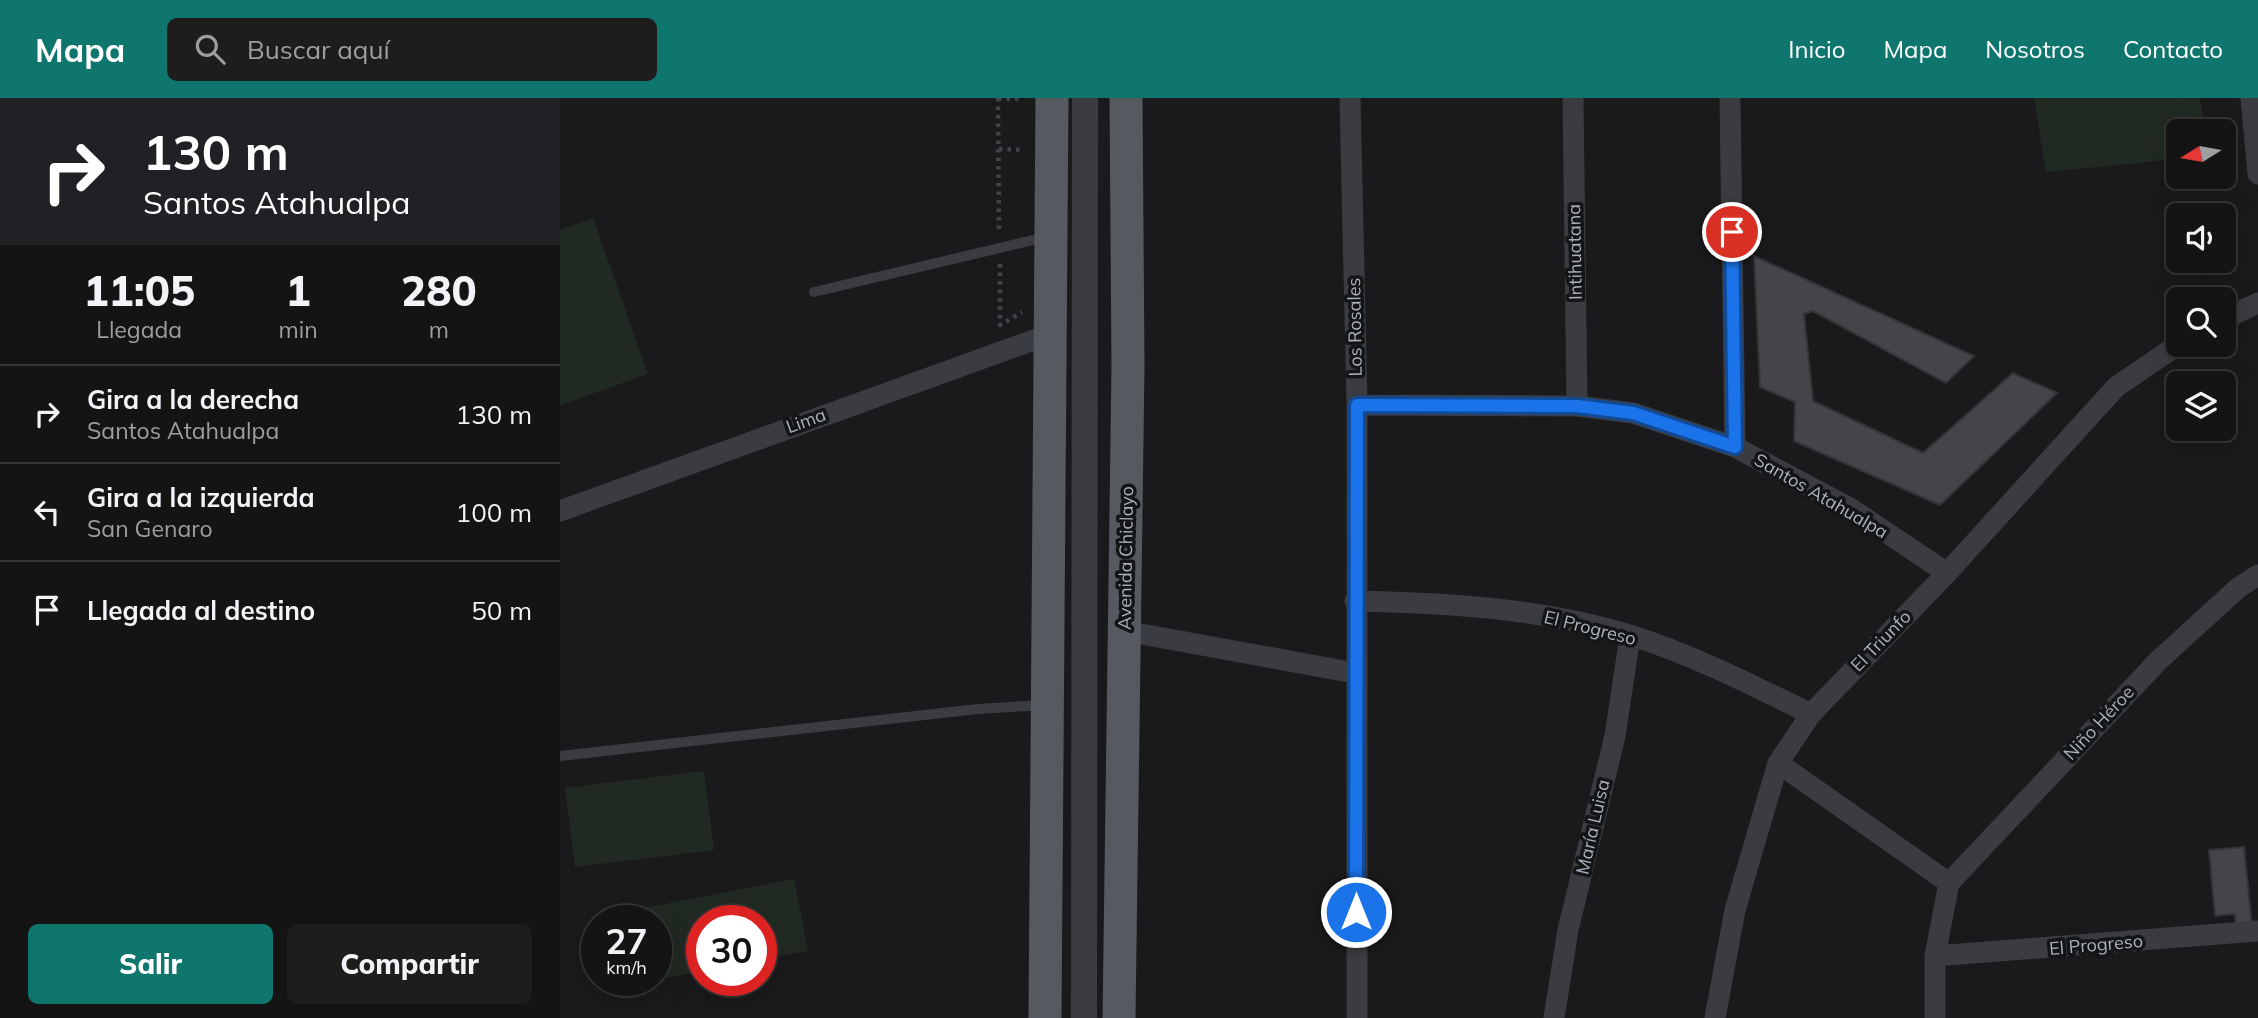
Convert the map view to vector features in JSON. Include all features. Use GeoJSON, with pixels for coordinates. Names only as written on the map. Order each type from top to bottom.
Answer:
{"type":"FeatureCollection","features":[{"type":"Feature","properties":{"kind":"main road","name":"Avenida Chiclayo"},"geometry":{"type":"LineString","coordinates":[[1119,1018],[1128,366],[1126,98]]}},
{"type":"Feature","properties":{"kind":"main road"},"geometry":{"type":"LineString","coordinates":[[1038,99],[1052,236],[1053,333],[1045,1018]]}},
{"type":"Feature","properties":{"kind":"street"},"geometry":{"type":"LineString","coordinates":[[1084,1018],[1085,98]]}},
{"type":"Feature","properties":{"kind":"street","name":"Los Rosales"},"geometry":{"type":"LineString","coordinates":[[1350,98],[1357,405],[1357,1018]]}},
{"type":"Feature","properties":{"kind":"street","name":"Intihuatana"},"geometry":{"type":"LineString","coordinates":[[1573,98],[1577,406]]}},
{"type":"Feature","properties":{"kind":"street"},"geometry":{"type":"LineString","coordinates":[[1730,98],[1735,447]]}},
{"type":"Feature","properties":{"kind":"street"},"geometry":{"type":"LineString","coordinates":[[2251,98],[2258,174]]}},
{"type":"Feature","properties":{"kind":"street"},"geometry":{"type":"LineString","coordinates":[[2236,313],[2258,303]]}},
{"type":"Feature","properties":{"kind":"street","name":"Lima"},"geometry":{"type":"LineString","coordinates":[[560,510],[1053,333]]}},
{"type":"Feature","properties":{"kind":"street","name":"El Triunfo"},"geometry":{"type":"LineString","coordinates":[[1716,1018],[1735,910],[1779,763],[1811,714],[1947,573],[2116,387],[2166,353]]}},
{"type":"Feature","properties":{"kind":"street","name":"Santos Atahualpa"},"geometry":{"type":"LineString","coordinates":[[1357,405],[1577,406],[1633,413],[1735,447],[1850,508],[1947,573]]}},
{"type":"Feature","properties":{"kind":"street","name":"Niño Héroe"},"geometry":{"type":"LineString","coordinates":[[1949,883],[2158,661],[2238,588],[2258,575]]}},
{"type":"Feature","properties":{"kind":"street","name":"El Progreso"},"geometry":{"type":"LineString","coordinates":[[1355,601],[1445,603],[1531,613],[1630,636],[1706,664],[1811,714]]}},
{"type":"Feature","properties":{"kind":"street"},"geometry":{"type":"LineString","coordinates":[[1125,631],[1356,673]]}},
{"type":"Feature","properties":{"kind":"street","name":"María Luisa"},"geometry":{"type":"LineString","coordinates":[[1555,1018],[1568,930],[1615,736],[1630,636]]}},
{"type":"Feature","properties":{"kind":"street"},"geometry":{"type":"LineString","coordinates":[[1779,763],[1949,883],[1935,956],[1935,1018]]}},
{"type":"Feature","properties":{"kind":"street","name":"El Progreso"},"geometry":{"type":"LineString","coordinates":[[1935,956],[2258,931]]}},
{"type":"Feature","properties":{"kind":"lane"},"geometry":{"type":"LineString","coordinates":[[814,292],[1052,236]]}},
{"type":"Feature","properties":{"kind":"lane"},"geometry":{"type":"LineString","coordinates":[[560,756],[978,709],[1048,704]]}},
{"type":"Feature","properties":{"kind":"path"},"geometry":{"type":"LineString","coordinates":[[1023,312],[1000,325],[998,98],[1038,99]]}},
{"type":"Feature","properties":{"kind":"path"},"geometry":{"type":"LineString","coordinates":[[999,149],[1024,150]]}},
{"type":"Feature","properties":{"kind":"shaded area"},"geometry":{"type":"Polygon","coordinates":[[[2034,98],[2200,98],[2203,119],[2166,119],[2166,160],[2046,172],[2034,98]]]}},
{"type":"Feature","properties":{"kind":"shaded area"},"geometry":{"type":"Polygon","coordinates":[[[593,218],[648,374],[560,405],[560,230],[593,218]]]}},
{"type":"Feature","properties":{"kind":"shaded area"},"geometry":{"type":"Polygon","coordinates":[[[704,771],[714,850],[575,867],[565,788],[704,771]]]}},
{"type":"Feature","properties":{"kind":"shaded area"},"geometry":{"type":"Polygon","coordinates":[[[794,879],[808,951],[777,957],[777,905],[686,905],[686,974],[672,977],[672,905],[659,905],[794,879]]]}},
{"type":"Feature","properties":{"kind":"building"},"geometry":{"type":"Polygon","coordinates":[[[1754,256],[1974,356],[1946,383],[1813,311],[1804,314],[1813,401],[1923,453],[2013,373],[2057,393],[1940,505],[1794,441],[1795,402],[1760,387],[1754,256]]]}},
{"type":"Feature","properties":{"kind":"building"},"geometry":{"type":"Polygon","coordinates":[[[2244,847],[2252,926],[2236,927],[2235,914],[2215,916],[2209,850],[2244,847]]]}},
{"type":"Feature","properties":{"kind":"route"},"geometry":{"type":"LineString","coordinates":[[1356,912],[1357,405],[1577,406],[1633,413],[1735,447],[1732,232]]}}]}
